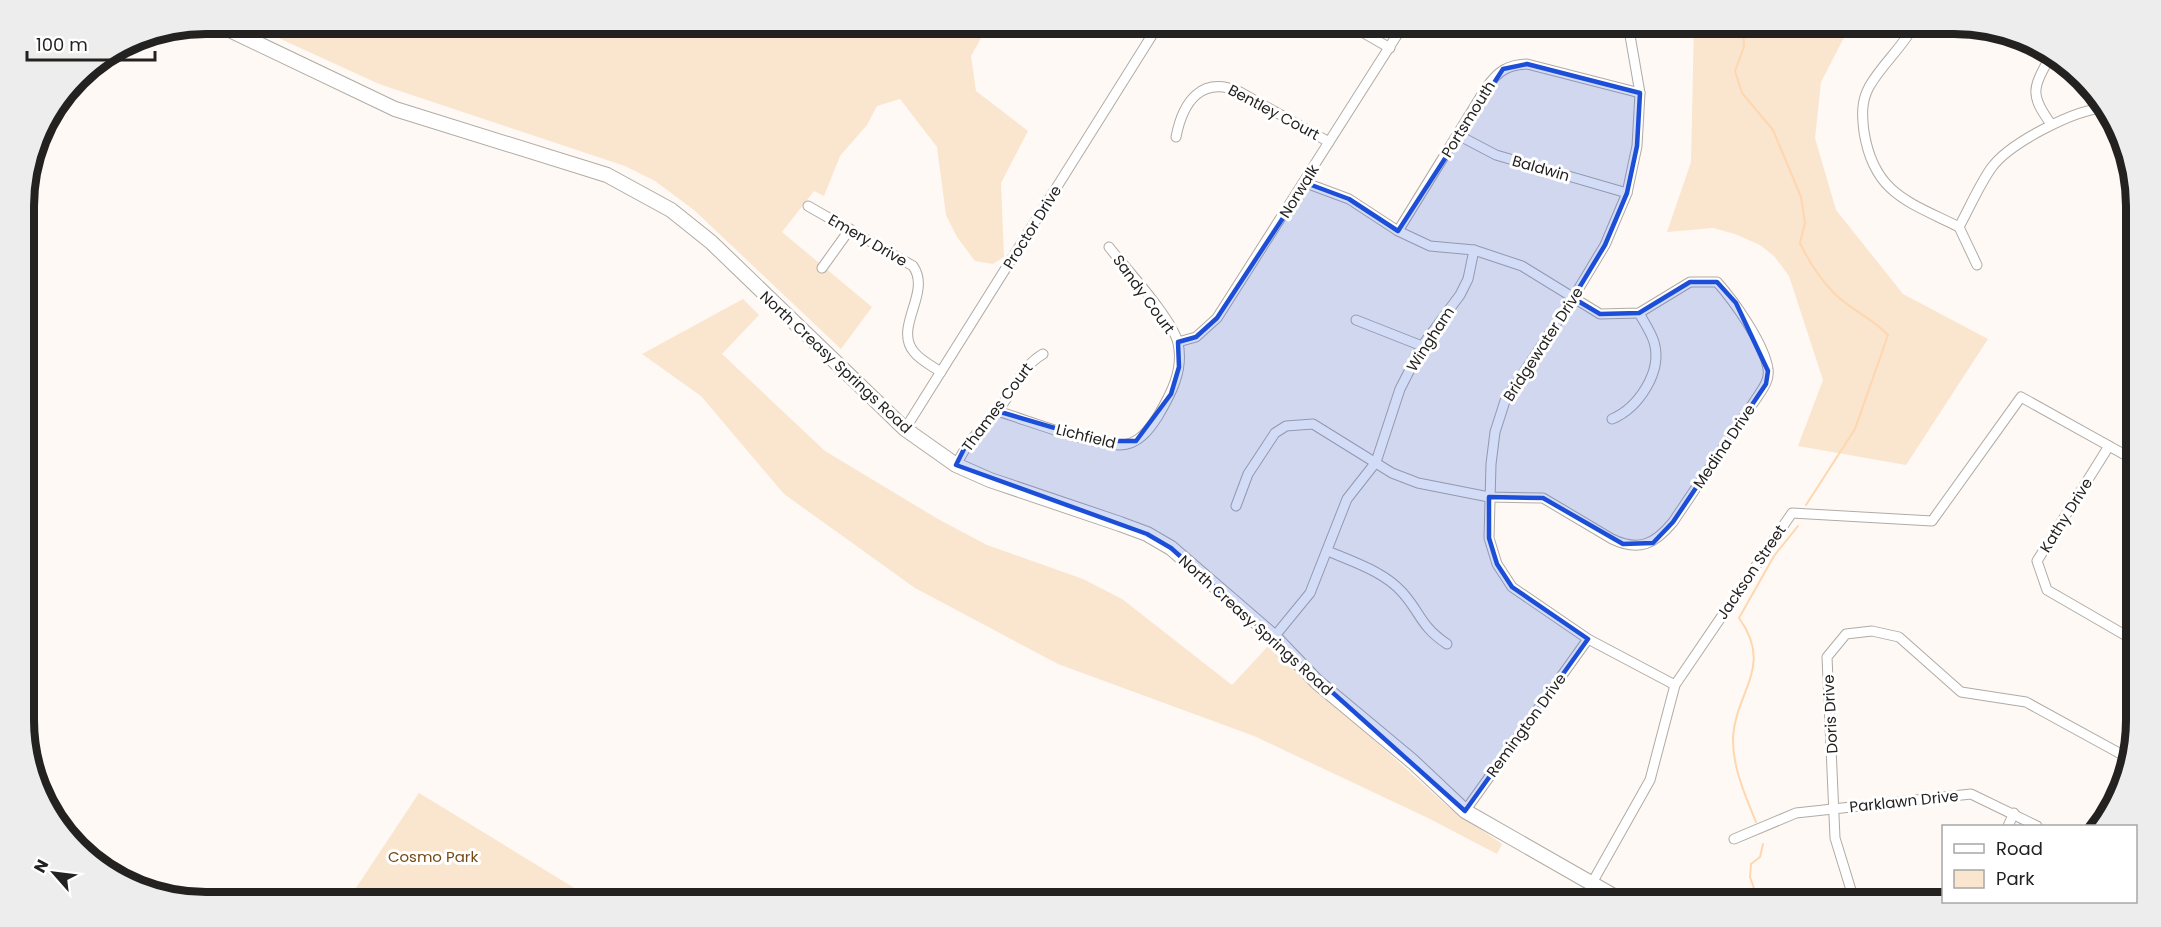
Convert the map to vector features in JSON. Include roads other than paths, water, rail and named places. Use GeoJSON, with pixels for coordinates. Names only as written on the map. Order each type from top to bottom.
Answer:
{"type":"FeatureCollection","features":[{"type":"Feature","properties":{"kind":"street","name":"North Creasy Springs Road"},"geometry":{"type":"LineString","coordinates":[[238,34],[395,109],[607,175],[642,192],[678,215],[711,242],[905,429],[956,465],[990,480],[1147,534],[1191,564],[1274,637],[1317,682],[1413,762],[1465,811],[1606,892]]}},
{"type":"Feature","properties":{"kind":"street","name":"Proctor Drive"},"geometry":{"type":"LineString","coordinates":[[905,429],[1153,34]]}},
{"type":"Feature","properties":{"kind":"street"},"geometry":{"type":"LineString","coordinates":[[1366,34],[1390,48]]}},
{"type":"Feature","properties":{"kind":"street","name":"Norwalk"},"geometry":{"type":"LineString","coordinates":[[1178,342],[1196,337],[1217,318],[1306,183],[1329,142],[1398,34]]}},
{"type":"Feature","properties":{"kind":"street","name":"Bridgewater Drive"},"geometry":{"type":"LineString","coordinates":[[1630,34],[1640,93],[1637,146],[1627,193],[1605,245],[1573,298],[1504,401],[1495,432],[1489,497],[1489,538],[1497,564],[1512,587],[1588,639],[1675,685]]}},
{"type":"Feature","properties":{"kind":"street"},"geometry":{"type":"LineString","coordinates":[[1910,34],[1902,48],[1868,88],[1862,115],[1871,162],[1890,188],[1906,201],[1959,227],[1977,265]]}},
{"type":"Feature","properties":{"kind":"street"},"geometry":{"type":"LineString","coordinates":[[2047,62],[2037,81],[2034,94],[2038,107],[2051,124]]}},
{"type":"Feature","properties":{"kind":"street","name":"Portsmouth"},"geometry":{"type":"LineString","coordinates":[[1398,231],[1496,74],[1514,65],[1527,64],[1640,93]]}},
{"type":"Feature","properties":{"kind":"street","name":"Bentley Court"},"geometry":{"type":"LineString","coordinates":[[1176,137],[1179,119],[1193,97],[1214,85],[1227,86],[1240,92],[1329,142]]}},
{"type":"Feature","properties":{"kind":"street"},"geometry":{"type":"LineString","coordinates":[[1959,227],[1994,165],[2051,124],[2097,110]]}},
{"type":"Feature","properties":{"kind":"street","name":"Baldwin"},"geometry":{"type":"LineString","coordinates":[[1458,135],[1496,154],[1627,193]]}},
{"type":"Feature","properties":{"kind":"street"},"geometry":{"type":"LineString","coordinates":[[1306,183],[1349,199],[1398,231],[1430,246],[1474,250],[1522,266],[1600,314],[1639,313],[1655,344],[1655,370],[1645,390],[1626,413],[1612,419]]}},
{"type":"Feature","properties":{"kind":"street","name":"Emery Drive"},"geometry":{"type":"LineString","coordinates":[[808,206],[905,260],[918,272],[920,281],[908,342],[916,355],[941,372]]}},
{"type":"Feature","properties":{"kind":"street"},"geometry":{"type":"LineString","coordinates":[[822,268],[850,229]]}},
{"type":"Feature","properties":{"kind":"street","name":"Sandy Court"},"geometry":{"type":"LineString","coordinates":[[1109,247],[1165,319],[1178,342]]}},
{"type":"Feature","properties":{"kind":"street","name":"Wingham"},"geometry":{"type":"LineString","coordinates":[[1274,637],[1311,593],[1328,552],[1336,521],[1347,499],[1376,462],[1400,389],[1422,346],[1460,295],[1468,279],[1474,250]]}},
{"type":"Feature","properties":{"kind":"street","name":"Medina Drive"},"geometry":{"type":"LineString","coordinates":[[1236,506],[1248,474],[1275,433],[1286,426],[1313,424],[1392,473],[1419,483],[1489,497],[1544,498],[1612,539],[1636,546],[1653,543],[1662,535],[1766,384],[1768,370],[1736,303],[1717,282],[1690,282],[1639,313]]}},
{"type":"Feature","properties":{"kind":"street"},"geometry":{"type":"LineString","coordinates":[[1356,320],[1422,346]]}},
{"type":"Feature","properties":{"kind":"street","name":"Lichfield"},"geometry":{"type":"LineString","coordinates":[[997,411],[1099,441],[1122,445],[1136,441],[1148,431],[1171,394],[1179,367],[1178,342]]}},
{"type":"Feature","properties":{"kind":"street","name":"Thames Court"},"geometry":{"type":"LineString","coordinates":[[956,465],[969,439],[997,411],[1030,361],[1043,354]]}},
{"type":"Feature","properties":{"kind":"street","name":"Jackson Street"},"geometry":{"type":"LineString","coordinates":[[1592,884],[1650,780],[1675,685],[1792,513],[1932,521],[2021,397],[2126,455]]}},
{"type":"Feature","properties":{"kind":"street","name":"Kathy Drive"},"geometry":{"type":"LineString","coordinates":[[2109,446],[2037,561],[2047,590],[2126,636]]}},
{"type":"Feature","properties":{"kind":"street"},"geometry":{"type":"LineString","coordinates":[[1328,552],[1384,577],[1402,592],[1429,632],[1447,644]]}},
{"type":"Feature","properties":{"kind":"street","name":"Doris Drive"},"geometry":{"type":"LineString","coordinates":[[1852,892],[1835,838],[1827,657],[1846,634],[1872,631],[1899,637],[1960,692],[2026,702],[2123,755]]}},
{"type":"Feature","properties":{"kind":"street","name":"Remington Drive"},"geometry":{"type":"LineString","coordinates":[[1465,811],[1588,639]]}},
{"type":"Feature","properties":{"kind":"street","name":"Parklawn Drive"},"geometry":{"type":"LineString","coordinates":[[1734,839],[1796,813],[1971,794],[2035,825]]}},
{"type":"Feature","properties":{"kind":"street"},"geometry":{"type":"LineString","coordinates":[[2008,825],[2014,813]]}},
{"type":"Feature","properties":{"kind":"waterway"},"geometry":{"type":"LineString","coordinates":[[1743,34],[1744,47],[1735,71],[1742,93],[1773,130],[1801,197],[1805,223],[1800,243],[1815,270],[1835,294],[1888,335],[1855,429],[1806,505]]}},
{"type":"Feature","properties":{"kind":"waterway"},"geometry":{"type":"LineString","coordinates":[[1756,822],[1740,780],[1733,748],[1736,721],[1753,665],[1753,650],[1749,635],[1739,618],[1774,556],[1798,526]]}},
{"type":"Feature","properties":{"kind":"waterway"},"geometry":{"type":"LineString","coordinates":[[1755,892],[1750,877],[1751,864],[1760,857],[1763,844]]}},
{"type":"Feature","properties":{"kind":"park label","name":"Cosmo Park"},"geometry":{"type":"Point","coordinates":[433,856]}}]}
